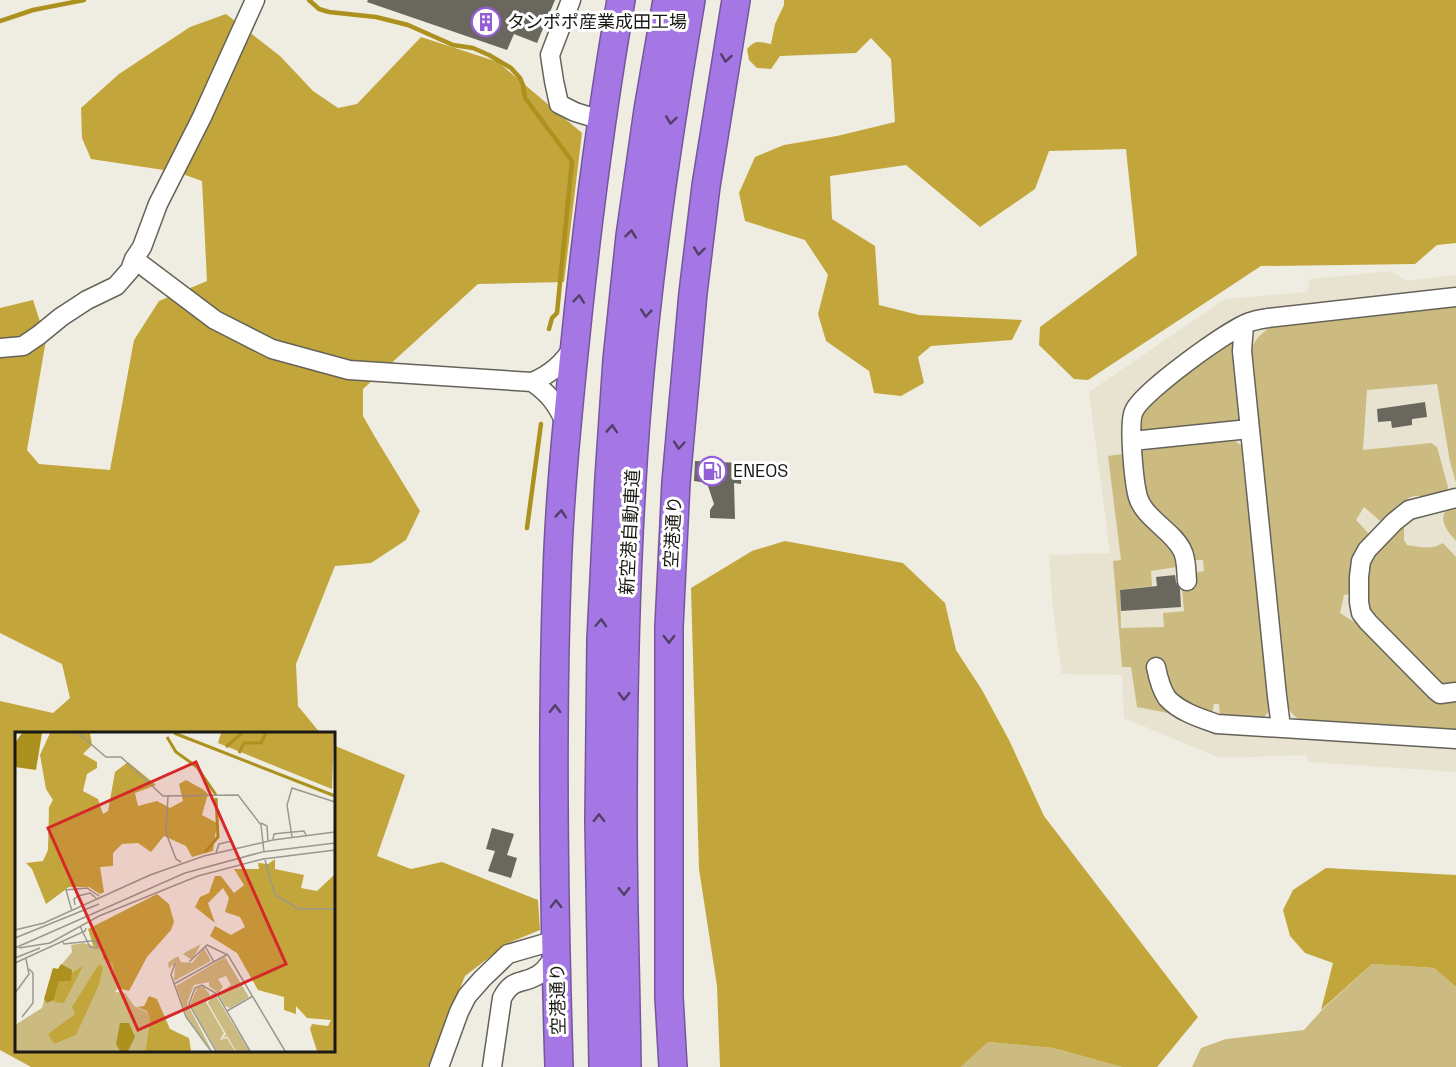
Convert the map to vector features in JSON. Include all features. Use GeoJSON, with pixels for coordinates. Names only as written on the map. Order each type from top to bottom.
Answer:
{"type":"FeatureCollection","features":[{"type":"Feature","properties":{"kind":"highway","name":"空港通り"},"geometry":{"type":"LineString","coordinates":[[559,1067],[552,947],[557,576],[567,426],[590,204],[621,0]]}},
{"type":"Feature","properties":{"kind":"highway","name":"新空港自動車道"},"geometry":{"type":"LineString","coordinates":[[603,1067],[599,820],[601,640],[609,478],[617,360],[632,224],[667,0]]}},
{"type":"Feature","properties":{"kind":"highway","name":"新空港自動車道"},"geometry":{"type":"LineString","coordinates":[[627,1067],[623,798],[624,639],[632,479],[641,361],[654,239],[691,0]]}},
{"type":"Feature","properties":{"kind":"highway","name":"空港通り"},"geometry":{"type":"LineString","coordinates":[[674,1067],[669,997],[669,627],[676,482],[693,293],[706,186],[736,0]]}},
{"type":"Feature","properties":{"kind":"highway"},"geometry":{"type":"LineString","coordinates":[[595,1067],[600,919]]}},
{"type":"Feature","properties":{"kind":"street"},"geometry":{"type":"LineString","coordinates":[[0,348],[23,346],[87,300],[116,286],[130,270],[142,247],[158,204],[202,117],[255,0]]}},
{"type":"Feature","properties":{"kind":"street"},"geometry":{"type":"LineString","coordinates":[[570,0],[550,55],[559,104],[601,120]]}},
{"type":"Feature","properties":{"kind":"street"},"geometry":{"type":"LineString","coordinates":[[134,259],[215,320],[272,349],[349,370],[532,382],[556,368],[575,344]]}},
{"type":"Feature","properties":{"kind":"street"},"geometry":{"type":"LineString","coordinates":[[1187,581],[1185,557],[1181,547],[1145,509],[1138,498],[1130,422],[1134,410],[1146,395],[1230,332],[1250,322],[1268,318],[1456,297]]}},
{"type":"Feature","properties":{"kind":"street"},"geometry":{"type":"LineString","coordinates":[[1244,325],[1242,351],[1281,727]]}},
{"type":"Feature","properties":{"kind":"street"},"geometry":{"type":"LineString","coordinates":[[532,382],[555,402],[567,426]]}},
{"type":"Feature","properties":{"kind":"street"},"geometry":{"type":"LineString","coordinates":[[1132,441],[1250,429]]}},
{"type":"Feature","properties":{"kind":"street"},"geometry":{"type":"LineString","coordinates":[[1456,498],[1409,510],[1394,522],[1367,550],[1361,561],[1359,577],[1361,613],[1368,622],[1435,690],[1440,693],[1456,692]]}},
{"type":"Feature","properties":{"kind":"street"},"geometry":{"type":"LineString","coordinates":[[1156,667],[1167,697],[1184,711],[1217,724],[1456,740]]}},
{"type":"Feature","properties":{"kind":"street"},"geometry":{"type":"LineString","coordinates":[[439,1067],[459,1012],[467,996],[482,979],[508,954],[552,947],[552,961],[539,974],[511,985],[502,998],[492,1067]]}},
{"type":"Feature","properties":{"kind":"street"},"geometry":{"type":"LineString","coordinates":[[518,982],[539,985],[546,990],[557,1009]]}},
{"type":"Feature","properties":{"kind":"shaded area"},"geometry":{"type":"Polygon","coordinates":[[[784,0],[1456,0],[1456,243],[1437,245],[1415,264],[1261,266],[1088,380],[1074,379],[1039,345],[1040,327],[1137,255],[1126,149],[1049,151],[1035,189],[980,227],[906,165],[830,176],[832,219],[875,246],[879,305],[919,315],[1022,320],[1012,340],[931,346],[918,357],[924,383],[901,396],[874,393],[869,371],[826,341],[818,314],[828,275],[805,240],[745,221],[739,193],[755,157],[784,145],[837,136],[895,122],[891,59],[871,38],[856,53],[780,56],[771,69],[757,68],[749,60],[747,49],[755,42],[771,44],[775,24],[784,0]]]}},
{"type":"Feature","properties":{"kind":"shaded area"},"geometry":{"type":"Polygon","coordinates":[[[226,14],[280,56],[313,91],[338,108],[357,104],[421,37],[498,62],[582,133],[564,282],[478,284],[363,389],[363,416],[420,511],[406,540],[371,563],[335,566],[296,664],[298,706],[319,732],[15,732],[15,1052],[334,1052],[334,745],[405,775],[377,856],[411,869],[442,862],[538,900],[540,930],[508,943],[465,976],[428,1067],[31,1067],[0,1050],[0,701],[53,713],[70,698],[62,664],[0,633],[0,308],[33,300],[46,340],[27,450],[39,464],[110,470],[134,340],[159,301],[207,281],[202,181],[177,172],[91,159],[82,138],[81,108],[119,74],[190,27],[226,14]]]}},
{"type":"Feature","properties":{"kind":"shaded area"},"geometry":{"type":"Polygon","coordinates":[[[1391,271],[1407,281],[1456,275],[1456,772],[1309,762],[1306,755],[1220,758],[1124,718],[1122,675],[1062,674],[1053,610],[1049,555],[1110,553],[1089,392],[1225,299],[1307,292],[1310,279],[1391,271]]]}},
{"type":"Feature","properties":{"kind":"shaded area"},"geometry":{"type":"Polygon","coordinates":[[[1456,301],[1456,483],[1450,462],[1437,384],[1367,390],[1363,450],[1431,443],[1437,447],[1448,487],[1446,494],[1442,496],[1409,498],[1386,526],[1364,507],[1356,520],[1370,535],[1351,591],[1344,595],[1340,613],[1378,637],[1456,698],[1456,733],[1308,724],[1291,712],[1283,693],[1248,360],[1250,353],[1258,338],[1277,323],[1456,301]]]}},
{"type":"Feature","properties":{"kind":"shaded area"},"geometry":{"type":"Polygon","coordinates":[[[1230,342],[1235,342],[1242,419],[1238,423],[1142,438],[1138,421],[1152,400],[1230,342]]]}},
{"type":"Feature","properties":{"kind":"shaded area"},"geometry":{"type":"Polygon","coordinates":[[[1232,439],[1241,445],[1272,708],[1261,720],[1220,720],[1219,704],[1214,704],[1212,714],[1208,716],[1177,697],[1162,666],[1178,715],[1137,707],[1131,667],[1122,667],[1113,561],[1121,560],[1108,456],[1129,453],[1135,504],[1175,548],[1177,567],[1151,571],[1152,586],[1120,590],[1121,628],[1164,627],[1163,613],[1184,611],[1182,589],[1196,588],[1195,573],[1204,571],[1203,560],[1193,560],[1193,553],[1189,546],[1150,503],[1146,495],[1140,451],[1232,439]]]}},
{"type":"Feature","properties":{"kind":"shaded area"},"geometry":{"type":"Polygon","coordinates":[[[1456,505],[1456,541],[1445,526],[1443,518],[1447,509],[1456,505]]]}},
{"type":"Feature","properties":{"kind":"shaded area"},"geometry":{"type":"Polygon","coordinates":[[[1404,527],[1404,540],[1407,545],[1430,547],[1443,543],[1456,557],[1456,686],[1445,688],[1366,611],[1367,560],[1398,528],[1404,527]]]}},
{"type":"Feature","properties":{"kind":"shaded area"},"geometry":{"type":"Polygon","coordinates":[[[785,541],[903,563],[945,603],[956,650],[982,690],[1009,740],[1044,816],[1198,1017],[1157,1067],[1122,1067],[1053,1048],[988,1042],[961,1067],[720,1067],[717,986],[699,869],[691,588],[752,551],[785,541]]]}},
{"type":"Feature","properties":{"kind":"shaded area"},"geometry":{"type":"Polygon","coordinates":[[[1326,868],[1456,875],[1456,987],[1434,968],[1372,964],[1321,1010],[1333,963],[1305,953],[1290,936],[1283,910],[1293,890],[1326,868]]]}},
{"type":"Feature","properties":{"kind":"shaded area"},"geometry":{"type":"Polygon","coordinates":[[[1372,964],[1434,968],[1456,987],[1456,1067],[1192,1067],[1201,1048],[1226,1039],[1304,1030],[1322,1010],[1372,964]]]}},
{"type":"Feature","properties":{"kind":"shaded area"},"geometry":{"type":"Polygon","coordinates":[[[988,1042],[1053,1048],[1122,1067],[961,1067],[988,1042]]]}},
{"type":"Feature","properties":{"kind":"building","name":"タンポポ産業成田工場"},"geometry":{"type":"Polygon","coordinates":[[[368,0],[555,0],[537,43],[514,34],[507,50],[367,2],[368,0]]]}},
{"type":"Feature","properties":{"kind":"building"},"geometry":{"type":"Polygon","coordinates":[[[1425,402],[1427,417],[1412,419],[1412,425],[1392,428],[1391,421],[1378,422],[1377,409],[1425,402]]]}},
{"type":"Feature","properties":{"kind":"building"},"geometry":{"type":"Polygon","coordinates":[[[695,461],[742,463],[741,484],[734,483],[735,519],[710,518],[710,510],[714,504],[707,483],[694,481],[695,461]]]}},
{"type":"Feature","properties":{"kind":"building"},"geometry":{"type":"Polygon","coordinates":[[[1175,575],[1180,589],[1181,607],[1121,611],[1120,590],[1157,586],[1156,577],[1175,575]]]}},
{"type":"Feature","properties":{"kind":"building"},"geometry":{"type":"Polygon","coordinates":[[[492,828],[514,834],[507,855],[517,858],[511,878],[488,871],[495,851],[486,849],[492,828]]]}},
{"type":"Feature","properties":{"kind":"waterway"},"geometry":{"type":"LineString","coordinates":[[0,21],[33,10],[84,0]]}},
{"type":"Feature","properties":{"kind":"waterway"},"geometry":{"type":"LineString","coordinates":[[309,0],[319,9],[329,12],[376,17],[408,25],[453,45],[473,48],[511,68],[520,78],[525,98],[572,161],[557,313],[552,318],[549,329]]}},
{"type":"Feature","properties":{"kind":"waterway"},"geometry":{"type":"LineString","coordinates":[[527,528],[541,424]]}},
{"type":"Feature","properties":{"kind":"place","name":"タンポポ産業成田工場"},"geometry":{"type":"Point","coordinates":[486,22]}},
{"type":"Feature","properties":{"kind":"place","name":"ENEOS"},"geometry":{"type":"Point","coordinates":[712,471]}}]}
